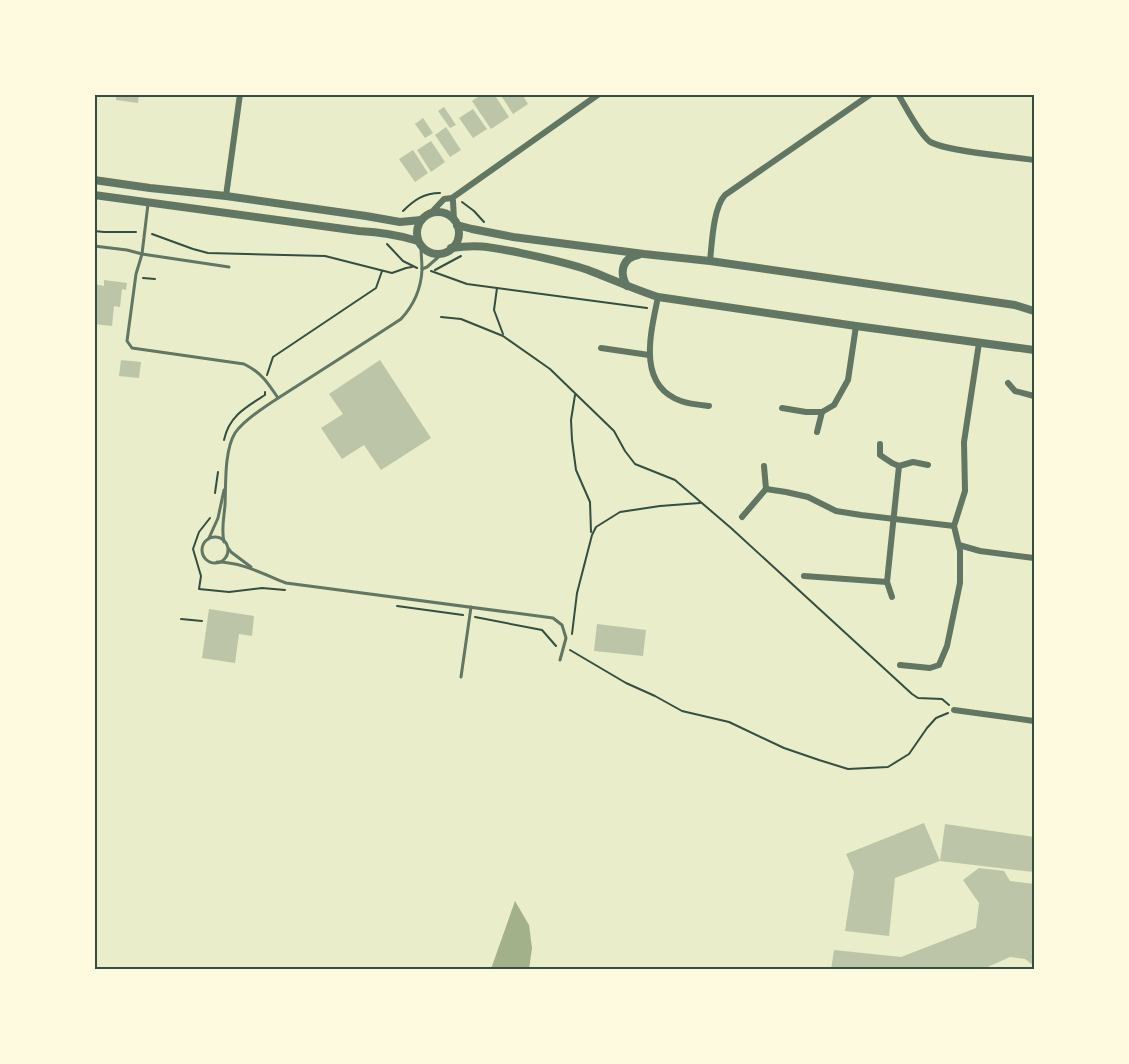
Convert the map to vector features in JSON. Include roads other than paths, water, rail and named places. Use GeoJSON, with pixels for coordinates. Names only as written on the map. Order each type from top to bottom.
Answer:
{"type":"FeatureCollection","features":[{"type":"Feature","properties":{"kind":"street"},"geometry":{"type":"LineString","coordinates":[[226,196],[240,94]]}},
{"type":"Feature","properties":{"kind":"street"},"geometry":{"type":"LineString","coordinates":[[710,261],[717,212],[720,201],[725,195],[871,94]]}},
{"type":"Feature","properties":{"kind":"street"},"geometry":{"type":"LineString","coordinates":[[898,94],[924,136],[931,142],[948,148],[1035,160]]}},
{"type":"Feature","properties":{"kind":"street"},"geometry":{"type":"LineString","coordinates":[[94,180],[226,196],[400,222],[421,220],[444,199],[452,198],[598,95]]}},
{"type":"Feature","properties":{"kind":"street"},"geometry":{"type":"LineString","coordinates":[[148,202],[150,188]]}},
{"type":"Feature","properties":{"kind":"street"},"geometry":{"type":"LineString","coordinates":[[94,195],[375,232],[420,243],[433,253],[470,245],[487,246],[546,258],[587,270],[658,297],[1035,350]]}},
{"type":"Feature","properties":{"kind":"street"},"geometry":{"type":"LineString","coordinates":[[447,251],[457,240],[458,235],[452,198]]}},
{"type":"Feature","properties":{"kind":"street"},"geometry":{"type":"LineString","coordinates":[[430,214],[435,212],[445,214],[472,230],[513,237],[710,261],[1035,309]]}},
{"type":"Feature","properties":{"kind":"street"},"geometry":{"type":"LineString","coordinates":[[420,243],[417,230],[421,220]]}},
{"type":"Feature","properties":{"kind":"street"},"geometry":{"type":"LineString","coordinates":[[627,287],[622,279],[625,262],[629,257],[644,254]]}},
{"type":"Feature","properties":{"kind":"street"},"geometry":{"type":"LineString","coordinates":[[658,297],[649,355],[652,375],[669,396],[682,402],[709,406]]}},
{"type":"Feature","properties":{"kind":"street"},"geometry":{"type":"LineString","coordinates":[[782,408],[822,412],[834,405],[848,381],[856,326]]}},
{"type":"Feature","properties":{"kind":"street"},"geometry":{"type":"LineString","coordinates":[[900,665],[930,668],[939,664],[947,646],[960,583],[960,551],[954,526],[965,491],[964,442],[979,343]]}},
{"type":"Feature","properties":{"kind":"street"},"geometry":{"type":"LineString","coordinates":[[601,348],[649,355]]}},
{"type":"Feature","properties":{"kind":"street"},"geometry":{"type":"LineString","coordinates":[[1008,383],[1015,391],[1035,396]]}},
{"type":"Feature","properties":{"kind":"street"},"geometry":{"type":"LineString","coordinates":[[817,432],[822,412]]}},
{"type":"Feature","properties":{"kind":"street"},"geometry":{"type":"LineString","coordinates":[[880,444],[880,455],[892,463],[899,466],[913,462],[928,465]]}},
{"type":"Feature","properties":{"kind":"street"},"geometry":{"type":"LineString","coordinates":[[742,518],[766,489],[764,466]]}},
{"type":"Feature","properties":{"kind":"street"},"geometry":{"type":"LineString","coordinates":[[892,597],[887,582],[899,466]]}},
{"type":"Feature","properties":{"kind":"street"},"geometry":{"type":"LineString","coordinates":[[766,489],[808,497],[836,511],[861,516],[954,526]]}},
{"type":"Feature","properties":{"kind":"street"},"geometry":{"type":"LineString","coordinates":[[958,545],[980,551],[1035,558]]}},
{"type":"Feature","properties":{"kind":"street"},"geometry":{"type":"LineString","coordinates":[[804,576],[887,582]]}},
{"type":"Feature","properties":{"kind":"street"},"geometry":{"type":"LineString","coordinates":[[954,710],[1035,722]]}},
{"type":"Feature","properties":{"kind":"lane"},"geometry":{"type":"LineString","coordinates":[[148,202],[142,254],[136,274],[127,341],[132,348],[244,364],[256,370],[278,398]]}},
{"type":"Feature","properties":{"kind":"lane"},"geometry":{"type":"LineString","coordinates":[[420,243],[422,269],[415,299],[401,319],[278,398],[250,419],[235,434],[229,451],[218,518],[202,546],[203,555],[209,561],[237,564],[286,583],[553,618],[562,625],[566,638],[560,660]]}},
{"type":"Feature","properties":{"kind":"lane"},"geometry":{"type":"LineString","coordinates":[[94,246],[229,267]]}},
{"type":"Feature","properties":{"kind":"lane"},"geometry":{"type":"LineString","coordinates":[[422,269],[447,251]]}},
{"type":"Feature","properties":{"kind":"lane"},"geometry":{"type":"LineString","coordinates":[[217,562],[226,556],[227,549],[222,529],[225,486]]}},
{"type":"Feature","properties":{"kind":"lane"},"geometry":{"type":"LineString","coordinates":[[208,539],[218,538],[231,552],[255,570]]}},
{"type":"Feature","properties":{"kind":"lane"},"geometry":{"type":"LineString","coordinates":[[461,677],[471,606]]}}]}
